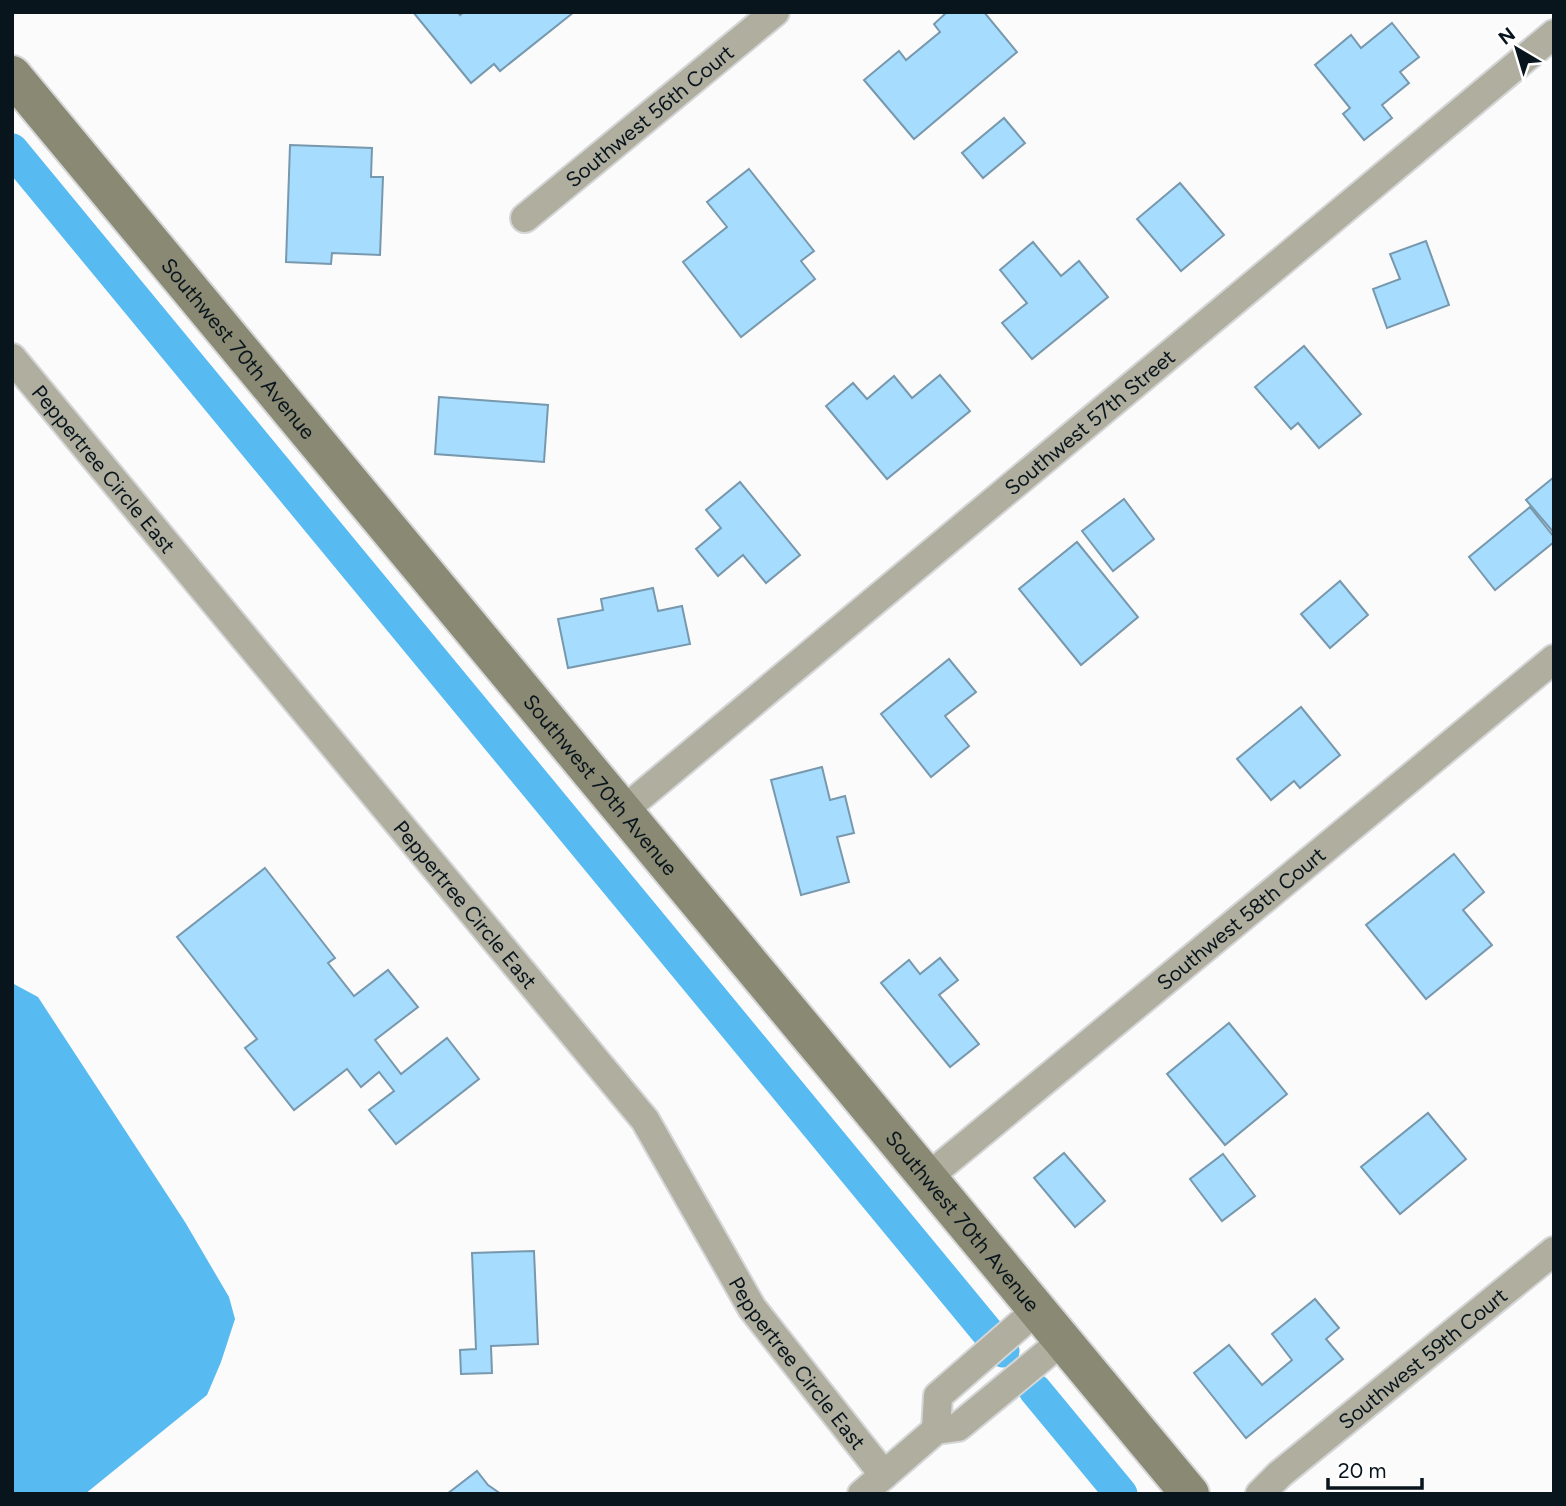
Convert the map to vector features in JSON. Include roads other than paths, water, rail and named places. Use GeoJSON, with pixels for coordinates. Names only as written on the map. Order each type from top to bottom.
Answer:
{"type":"FeatureCollection","features":[{"type":"Feature","properties":{"kind":"street","name":"Southwest 56th Court"},"geometry":{"type":"LineString","coordinates":[[524,218],[775,12]]}},
{"type":"Feature","properties":{"kind":"street","name":"Southwest 57th Street"},"geometry":{"type":"LineString","coordinates":[[624,810],[1554,34]]}},
{"type":"Feature","properties":{"kind":"street","name":"Southwest 70th Avenue"},"geometry":{"type":"LineString","coordinates":[[12,75],[1190,1494]]}},
{"type":"Feature","properties":{"kind":"street","name":"Peppertree Circle East"},"geometry":{"type":"LineString","coordinates":[[12,358],[645,1120],[752,1308],[884,1475]]}},
{"type":"Feature","properties":{"kind":"street","name":"Southwest 58th Court"},"geometry":{"type":"LineString","coordinates":[[928,1177],[1554,659]]}},
{"type":"Feature","properties":{"kind":"street","name":"Southwest 59th Court"},"geometry":{"type":"LineString","coordinates":[[1260,1494],[1280,1474],[1554,1251]]}},
{"type":"Feature","properties":{"kind":"street"},"geometry":{"type":"LineString","coordinates":[[936,1430],[938,1396],[1038,1310]]}},
{"type":"Feature","properties":{"kind":"street"},"geometry":{"type":"LineString","coordinates":[[862,1494],[936,1430],[958,1427],[1062,1341]]}},
{"type":"Feature","properties":{"kind":"water"},"geometry":{"type":"Polygon","coordinates":[[[12,983],[38,997],[185,1222],[229,1297],[235,1319],[207,1395],[85,1494],[12,1494],[12,983]]]}},
{"type":"Feature","properties":{"kind":"waterway"},"geometry":{"type":"LineString","coordinates":[[12,150],[1003,1351]]}},
{"type":"Feature","properties":{"kind":"waterway"},"geometry":{"type":"LineString","coordinates":[[1035,1390],[1121,1494]]}}]}
